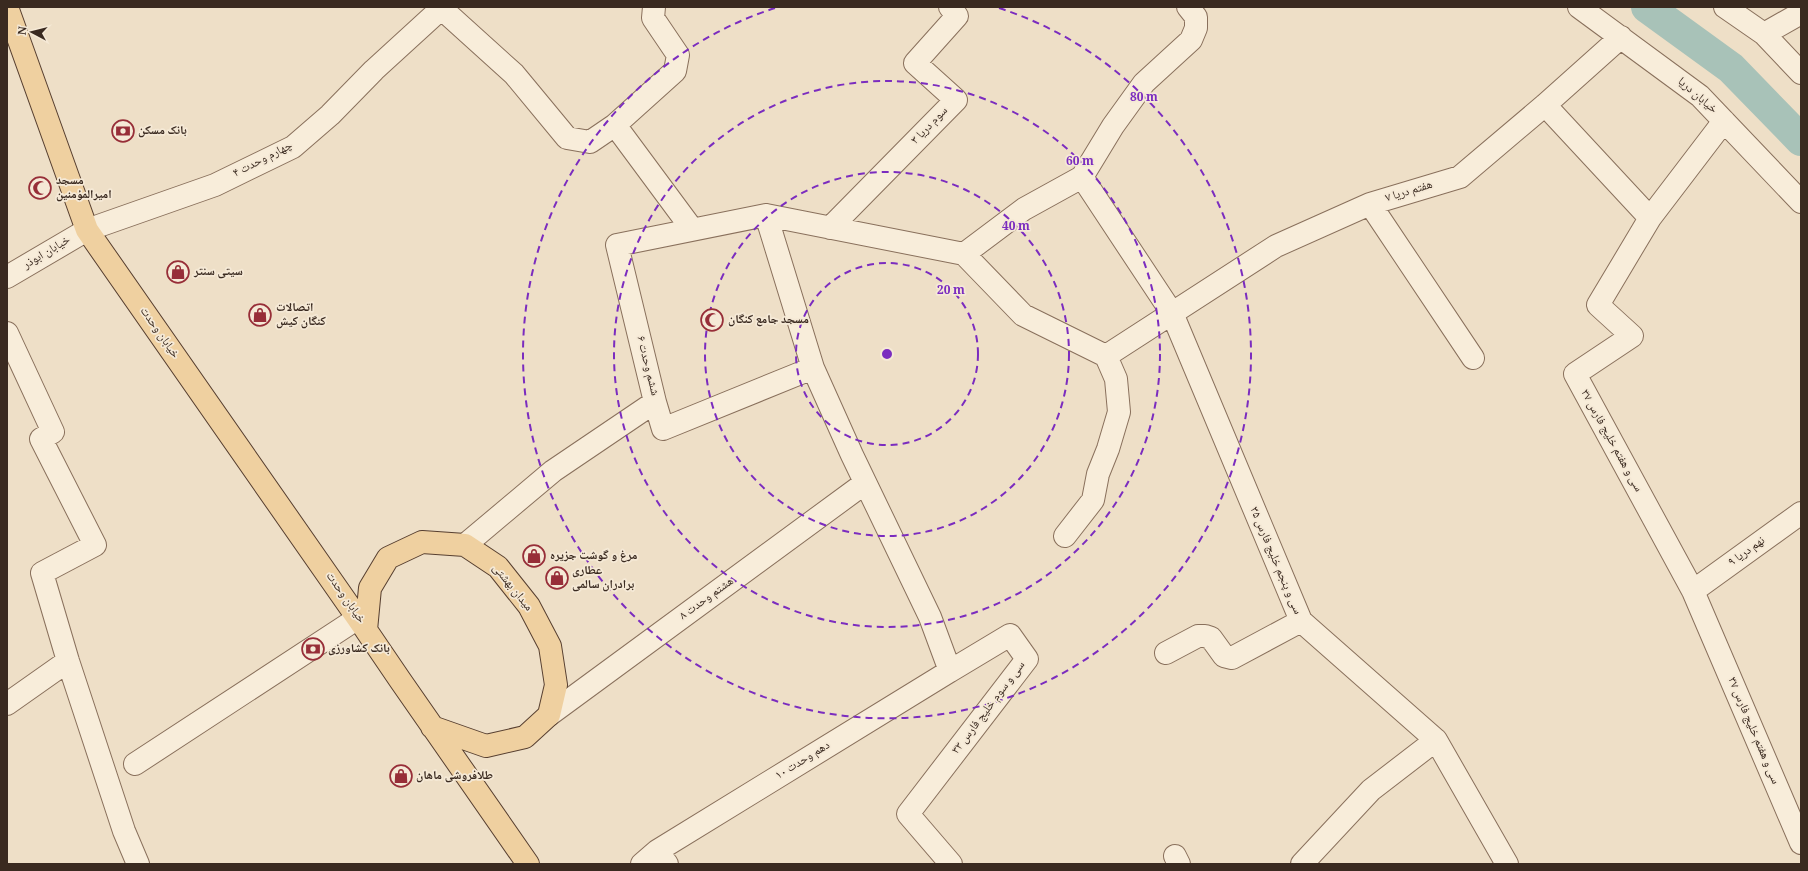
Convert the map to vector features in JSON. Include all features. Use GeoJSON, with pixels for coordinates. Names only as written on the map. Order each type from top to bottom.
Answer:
{"type":"FeatureCollection","features":[{"type":"Feature","properties":{"kind":"main road","name":"خیابان وحدت"},"geometry":{"type":"LineString","coordinates":[[7,7],[87,230],[362,624]]}},
{"type":"Feature","properties":{"kind":"main road","name":"میدان بهشتی"},"geometry":{"type":"LineString","coordinates":[[362,624],[370,588],[388,558],[422,542],[464,545],[498,567],[529,606],[550,646],[556,685],[549,715]]}},
{"type":"Feature","properties":{"kind":"main road"},"geometry":{"type":"LineString","coordinates":[[362,624],[528,864]]}},
{"type":"Feature","properties":{"kind":"main road"},"geometry":{"type":"LineString","coordinates":[[432,727],[486,746],[525,737],[549,715]]}},
{"type":"Feature","properties":{"kind":"street"},"geometry":{"type":"LineString","coordinates":[[442,8],[514,74],[567,138],[590,142],[615,125],[675,70],[678,55],[653,18],[654,7]]}},
{"type":"Feature","properties":{"kind":"street","name":"سوم دریا ۳"},"geometry":{"type":"LineString","coordinates":[[830,228],[956,100],[915,63],[957,16],[950,7]]}},
{"type":"Feature","properties":{"kind":"street"},"geometry":{"type":"LineString","coordinates":[[964,254],[1024,209],[1082,177],[1114,126],[1144,83],[1191,40],[1196,28],[1196,17],[1188,7]]}},
{"type":"Feature","properties":{"kind":"street","name":"خیابان دریا"},"geometry":{"type":"LineString","coordinates":[[1579,7],[1700,96],[1801,202]]}},
{"type":"Feature","properties":{"kind":"street"},"geometry":{"type":"LineString","coordinates":[[1725,7],[1764,34],[1801,73]]}},
{"type":"Feature","properties":{"kind":"street","name":"چهارم وحدت ۴"},"geometry":{"type":"LineString","coordinates":[[87,230],[215,185],[293,146],[330,115],[374,70],[442,8]]}},
{"type":"Feature","properties":{"kind":"street"},"geometry":{"type":"LineString","coordinates":[[1764,34],[1801,13]]}},
{"type":"Feature","properties":{"kind":"street","name":"هفتم دریا ۷"},"geometry":{"type":"LineString","coordinates":[[1106,356],[1276,246],[1370,204],[1460,177],[1545,105],[1621,37]]}},
{"type":"Feature","properties":{"kind":"street"},"geometry":{"type":"LineString","coordinates":[[1545,105],[1650,218],[1724,121]]}},
{"type":"Feature","properties":{"kind":"street"},"geometry":{"type":"LineString","coordinates":[[615,125],[692,229]]}},
{"type":"Feature","properties":{"kind":"street","name":"سی و پنجم خلیج فارس ۳۵"},"geometry":{"type":"LineString","coordinates":[[1082,177],[1172,313],[1301,621],[1436,740],[1507,864]]}},
{"type":"Feature","properties":{"kind":"street"},"geometry":{"type":"LineString","coordinates":[[1370,204],[1473,358]]}},
{"type":"Feature","properties":{"kind":"street"},"geometry":{"type":"LineString","coordinates":[[950,671],[930,617],[865,483],[812,368],[766,214],[964,254],[1023,315],[1106,356],[1116,378],[1118,412],[1108,449],[1098,474],[1093,500],[1065,536]]}},
{"type":"Feature","properties":{"kind":"street","name":"ششم وحدت ۶"},"geometry":{"type":"LineString","coordinates":[[464,545],[553,471],[655,402],[617,245],[766,214]]}},
{"type":"Feature","properties":{"kind":"street","name":"سی و هفتم خلیج فارس ۳۷"},"geometry":{"type":"LineString","coordinates":[[1650,218],[1598,304],[1632,336],[1575,374],[1693,591],[1801,843]]}},
{"type":"Feature","properties":{"kind":"street","name":"خیابان ابوذر"},"geometry":{"type":"LineString","coordinates":[[7,277],[87,230]]}},
{"type":"Feature","properties":{"kind":"street"},"geometry":{"type":"LineString","coordinates":[[7,333],[53,432],[41,439],[95,545],[42,573],[68,661],[124,831],[138,864]]}},
{"type":"Feature","properties":{"kind":"street"},"geometry":{"type":"LineString","coordinates":[[655,402],[663,429],[812,368]]}},
{"type":"Feature","properties":{"kind":"street","name":"هشتم وحدت ۸"},"geometry":{"type":"LineString","coordinates":[[549,715],[865,483]]}},
{"type":"Feature","properties":{"kind":"street","name":"نهم دریا ۹"},"geometry":{"type":"LineString","coordinates":[[1693,591],[1801,513]]}},
{"type":"Feature","properties":{"kind":"street"},"geometry":{"type":"LineString","coordinates":[[1166,653],[1198,636],[1205,636],[1211,638],[1224,656],[1232,658],[1301,621]]}},
{"type":"Feature","properties":{"kind":"street"},"geometry":{"type":"LineString","coordinates":[[135,764],[362,624]]}},
{"type":"Feature","properties":{"kind":"street","name":"سی و سوم خلیج فارس ۳۳"},"geometry":{"type":"LineString","coordinates":[[950,671],[1010,635],[1027,659],[908,814],[951,864]]}},
{"type":"Feature","properties":{"kind":"street"},"geometry":{"type":"LineString","coordinates":[[7,704],[68,661]]}},
{"type":"Feature","properties":{"kind":"street","name":"دهم وحدت ۱۰"},"geometry":{"type":"LineString","coordinates":[[656,860],[950,671]]}},
{"type":"Feature","properties":{"kind":"street"},"geometry":{"type":"LineString","coordinates":[[1302,864],[1371,790],[1436,740]]}},
{"type":"Feature","properties":{"kind":"waterway"},"geometry":{"type":"LineString","coordinates":[[1647,7],[1731,68],[1801,140]]}},
{"type":"Feature","properties":{"kind":"place","name":"بانک مسکن"},"geometry":{"type":"Point","coordinates":[123,131]}},
{"type":"Feature","properties":{"kind":"place","name":"مسجد امیرالمؤمنین"},"geometry":{"type":"Point","coordinates":[40,188]}},
{"type":"Feature","properties":{"kind":"place","name":"سیتی سنتر"},"geometry":{"type":"Point","coordinates":[178,272]}},
{"type":"Feature","properties":{"kind":"place","name":"اتصالات کنگان کیش"},"geometry":{"type":"Point","coordinates":[260,315]}},
{"type":"Feature","properties":{"kind":"place","name":"مسجد جامع کنگان"},"geometry":{"type":"Point","coordinates":[712,320]}},
{"type":"Feature","properties":{"kind":"place","name":"مرغ و گوشت جزیره"},"geometry":{"type":"Point","coordinates":[534,556]}},
{"type":"Feature","properties":{"kind":"place","name":"عطاری برادران سالمی"},"geometry":{"type":"Point","coordinates":[557,578]}},
{"type":"Feature","properties":{"kind":"place","name":"بانک کشاورزی"},"geometry":{"type":"Point","coordinates":[313,649]}},
{"type":"Feature","properties":{"kind":"place","name":"طلافروشی ماهان"},"geometry":{"type":"Point","coordinates":[401,776]}}]}
